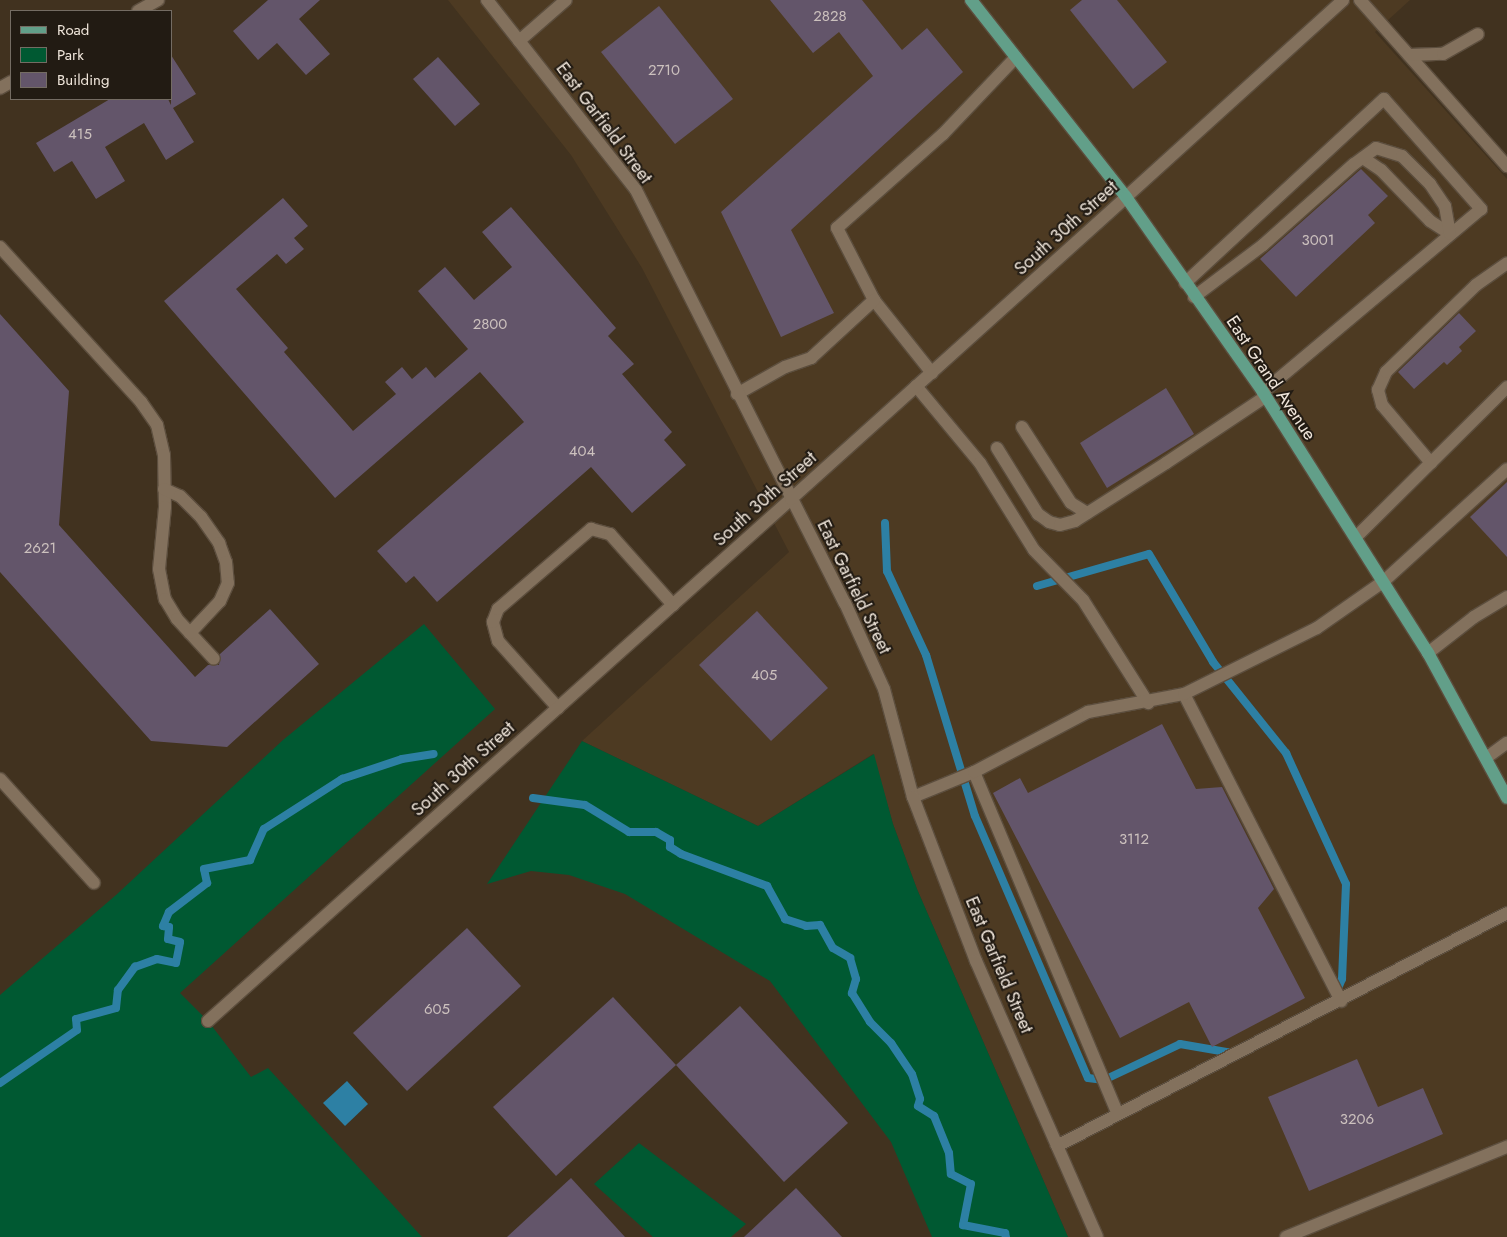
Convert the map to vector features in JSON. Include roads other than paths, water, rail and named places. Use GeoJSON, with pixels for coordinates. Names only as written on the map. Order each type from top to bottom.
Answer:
{"type":"FeatureCollection","features":[{"type":"Feature","properties":{"kind":"main road","name":"East Grand Avenue"},"geometry":{"type":"LineString","coordinates":[[971,0],[1126,197],[1194,297],[1264,394],[1428,653],[1507,798]]}},
{"type":"Feature","properties":{"kind":"street"},"geometry":{"type":"LineString","coordinates":[[140,10],[158,0]]}},
{"type":"Feature","properties":{"kind":"street","name":"East Garfield Street"},"geometry":{"type":"LineString","coordinates":[[487,0],[636,190],[737,394],[845,603],[884,689],[913,797],[976,962],[1097,1237]]}},
{"type":"Feature","properties":{"kind":"street"},"geometry":{"type":"LineString","coordinates":[[519,41],[566,0]]}},
{"type":"Feature","properties":{"kind":"street","name":"South 30th Street"},"geometry":{"type":"LineString","coordinates":[[208,1021],[932,373],[1343,0]]}},
{"type":"Feature","properties":{"kind":"street"},"geometry":{"type":"LineString","coordinates":[[1360,0],[1507,166]]}},
{"type":"Feature","properties":{"kind":"street"},"geometry":{"type":"LineString","coordinates":[[1409,55],[1443,54],[1478,34]]}},
{"type":"Feature","properties":{"kind":"street"},"geometry":{"type":"LineString","coordinates":[[932,373],[874,300],[837,228],[942,134],[1016,57]]}},
{"type":"Feature","properties":{"kind":"street"},"geometry":{"type":"LineString","coordinates":[[997,448],[1038,514],[1049,522],[1060,526],[1087,513],[1264,394],[1481,209],[1384,99],[1185,283]]}},
{"type":"Feature","properties":{"kind":"street"},"geometry":{"type":"LineString","coordinates":[[1194,297],[1263,246],[1376,148],[1402,156],[1446,206],[1450,234]]}},
{"type":"Feature","properties":{"kind":"street"},"geometry":{"type":"LineString","coordinates":[[1363,158],[1381,170],[1430,221],[1450,234]]}},
{"type":"Feature","properties":{"kind":"street"},"geometry":{"type":"LineString","coordinates":[[0,247],[141,402],[157,424],[164,455],[159,569],[165,599],[190,633],[214,659]]}},
{"type":"Feature","properties":{"kind":"street"},"geometry":{"type":"LineString","coordinates":[[1431,463],[1382,405],[1378,390],[1386,372],[1476,285],[1507,263]]}},
{"type":"Feature","properties":{"kind":"street"},"geometry":{"type":"LineString","coordinates":[[737,394],[785,367],[811,358],[874,300]]}},
{"type":"Feature","properties":{"kind":"street"},"geometry":{"type":"LineString","coordinates":[[916,386],[980,463],[1034,550],[1083,600],[1148,703]]}},
{"type":"Feature","properties":{"kind":"street"},"geometry":{"type":"LineString","coordinates":[[1356,537],[1507,388]]}},
{"type":"Feature","properties":{"kind":"street"},"geometry":{"type":"LineString","coordinates":[[1022,427],[1071,502],[1087,513]]}},
{"type":"Feature","properties":{"kind":"street"},"geometry":{"type":"LineString","coordinates":[[913,797],[974,772],[1088,712],[1148,703],[1184,694],[1317,628],[1384,581],[1507,468]]}},
{"type":"Feature","properties":{"kind":"street"},"geometry":{"type":"LineString","coordinates":[[164,489],[180,496],[202,517],[226,562],[228,583],[220,601],[190,633]]}},
{"type":"Feature","properties":{"kind":"street"},"geometry":{"type":"LineString","coordinates":[[558,708],[498,641],[493,622],[498,609],[591,529],[610,534],[673,605]]}},
{"type":"Feature","properties":{"kind":"street"},"geometry":{"type":"LineString","coordinates":[[1428,653],[1474,617],[1507,597]]}},
{"type":"Feature","properties":{"kind":"street"},"geometry":{"type":"LineString","coordinates":[[1184,694],[1341,1001]]}},
{"type":"Feature","properties":{"kind":"street"},"geometry":{"type":"LineString","coordinates":[[1486,758],[1507,743]]}},
{"type":"Feature","properties":{"kind":"street"},"geometry":{"type":"LineString","coordinates":[[974,772],[1118,1114]]}},
{"type":"Feature","properties":{"kind":"street"},"geometry":{"type":"LineString","coordinates":[[0,779],[94,883]]}},
{"type":"Feature","properties":{"kind":"street"},"geometry":{"type":"LineString","coordinates":[[1057,1146],[1507,914]]}},
{"type":"Feature","properties":{"kind":"street"},"geometry":{"type":"LineString","coordinates":[[1286,1237],[1507,1147]]}},
{"type":"Feature","properties":{"kind":"water"},"geometry":{"type":"Polygon","coordinates":[[[347,1081],[368,1104],[345,1126],[323,1103],[347,1081]]]}},
{"type":"Feature","properties":{"kind":"waterway"},"geometry":{"type":"LineString","coordinates":[[885,523],[887,571],[926,655],[975,816],[1088,1078],[1104,1080],[1180,1044],[1232,1053]]}},
{"type":"Feature","properties":{"kind":"waterway"},"geometry":{"type":"LineString","coordinates":[[1037,586],[1149,554],[1213,662],[1286,753],[1346,884],[1342,979],[1336,993]]}},
{"type":"Feature","properties":{"kind":"waterway"},"geometry":{"type":"LineString","coordinates":[[0,1083],[77,1030],[76,1019],[116,1008],[118,990],[135,967],[157,959],[176,963],[180,942],[168,939],[169,927],[163,926],[169,912],[207,883],[204,869],[250,860],[264,829],[342,779],[402,759],[434,754]]}},
{"type":"Feature","properties":{"kind":"waterway"},"geometry":{"type":"LineString","coordinates":[[533,798],[585,805],[629,832],[656,832],[670,840],[670,847],[681,854],[767,886],[785,919],[806,926],[820,925],[833,948],[850,958],[856,979],[852,993],[870,1022],[891,1043],[912,1074],[920,1099],[918,1106],[934,1116],[949,1153],[951,1174],[971,1184],[963,1225],[1005,1233],[1006,1237]]}}]}
